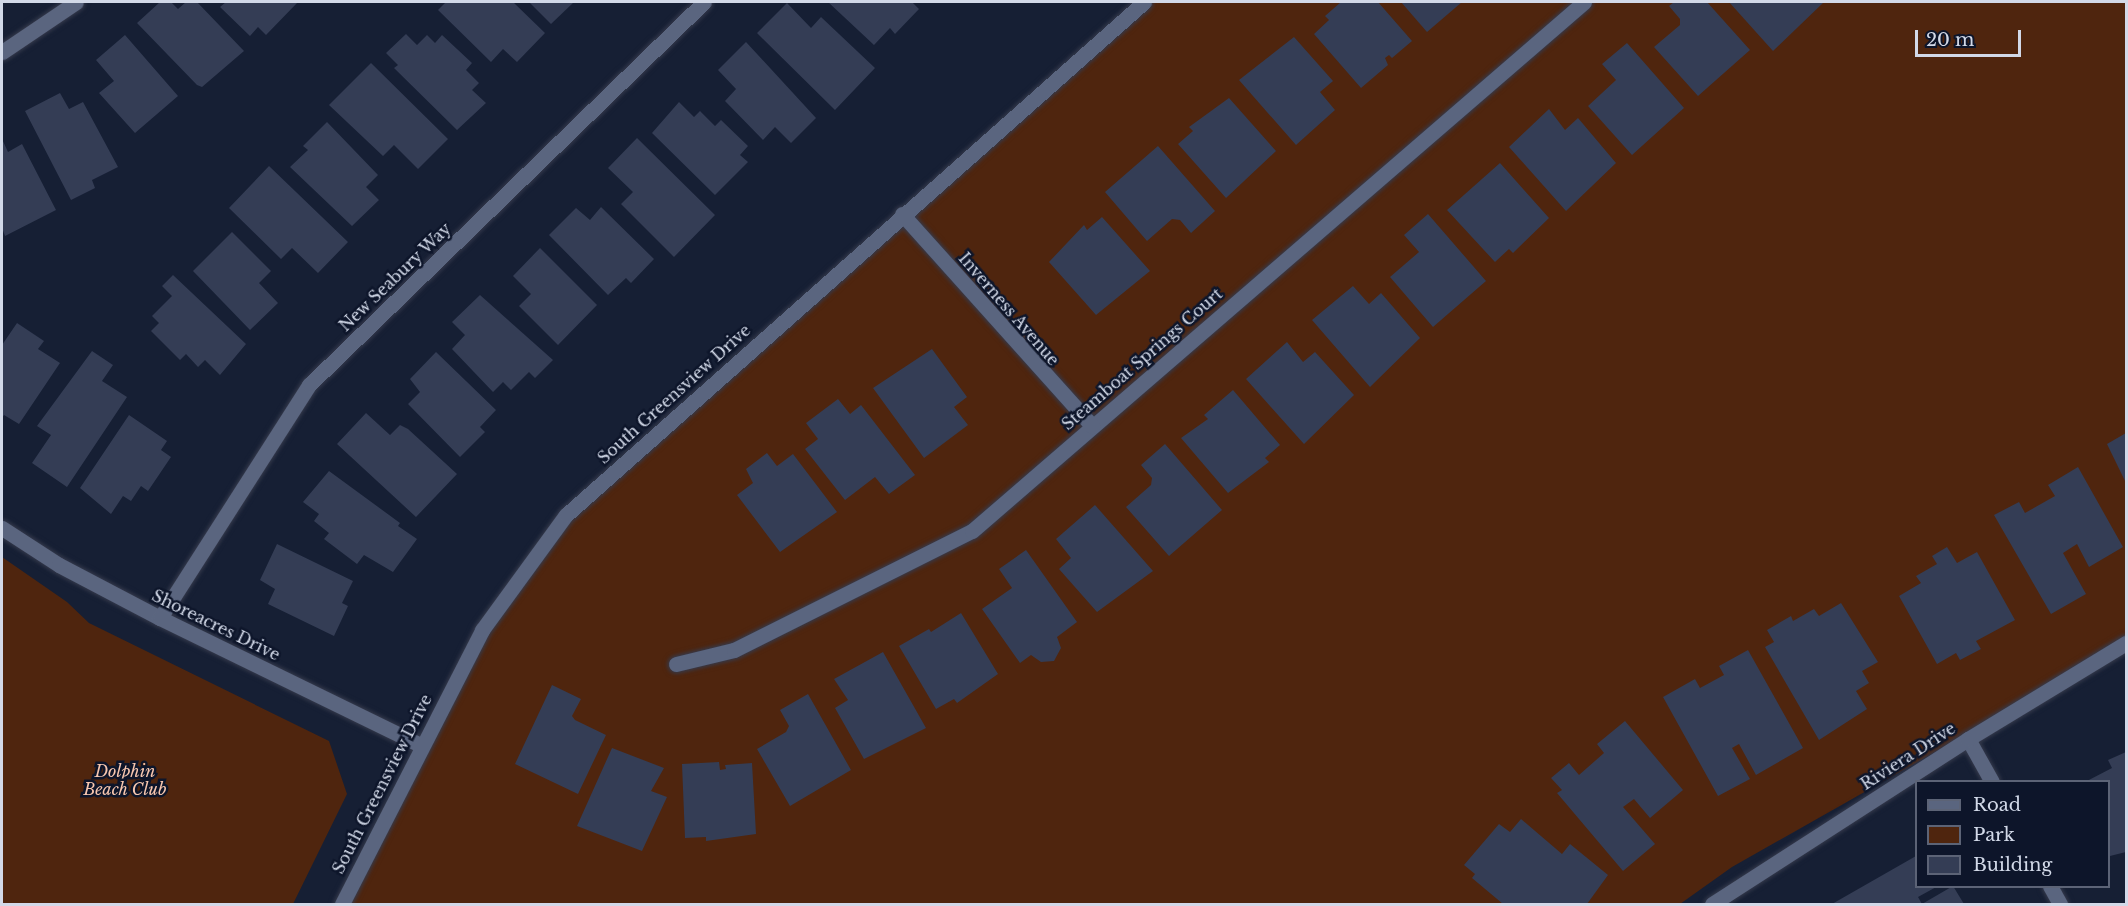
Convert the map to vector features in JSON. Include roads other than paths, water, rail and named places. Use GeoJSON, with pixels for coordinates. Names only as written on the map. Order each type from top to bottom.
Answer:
{"type":"FeatureCollection","features":[{"type":"Feature","properties":{"kind":"street"},"geometry":{"type":"LineString","coordinates":[[2,52],[76,2]]}},
{"type":"Feature","properties":{"kind":"street","name":"New Seabury Way"},"geometry":{"type":"LineString","coordinates":[[160,618],[309,385],[704,2]]}},
{"type":"Feature","properties":{"kind":"street","name":"South Greensview Drive"},"geometry":{"type":"LineString","coordinates":[[342,904],[420,745],[482,630],[566,515],[902,214],[1144,2]]}},
{"type":"Feature","properties":{"kind":"street","name":"Steamboat Springs Court"},"geometry":{"type":"LineString","coordinates":[[676,664],[734,650],[972,531],[1584,2]]}},
{"type":"Feature","properties":{"kind":"street","name":"Inverness Avenue"},"geometry":{"type":"LineString","coordinates":[[902,214],[1092,426]]}},
{"type":"Feature","properties":{"kind":"street","name":"Shoreacres Drive"},"geometry":{"type":"LineString","coordinates":[[2,528],[59,566],[420,745]]}},
{"type":"Feature","properties":{"kind":"street","name":"Riviera Drive"},"geometry":{"type":"LineString","coordinates":[[1712,904],[1968,739],[2127,643]]}},
{"type":"Feature","properties":{"kind":"street"},"geometry":{"type":"LineString","coordinates":[[1968,739],[1991,780]]}},
{"type":"Feature","properties":{"kind":"street"},"geometry":{"type":"LineString","coordinates":[[2051,888],[2060,904]]}},
{"type":"Feature","properties":{"kind":"park label","name":"Dolphin Beach Club"},"geometry":{"type":"Point","coordinates":[125,780]}}]}
